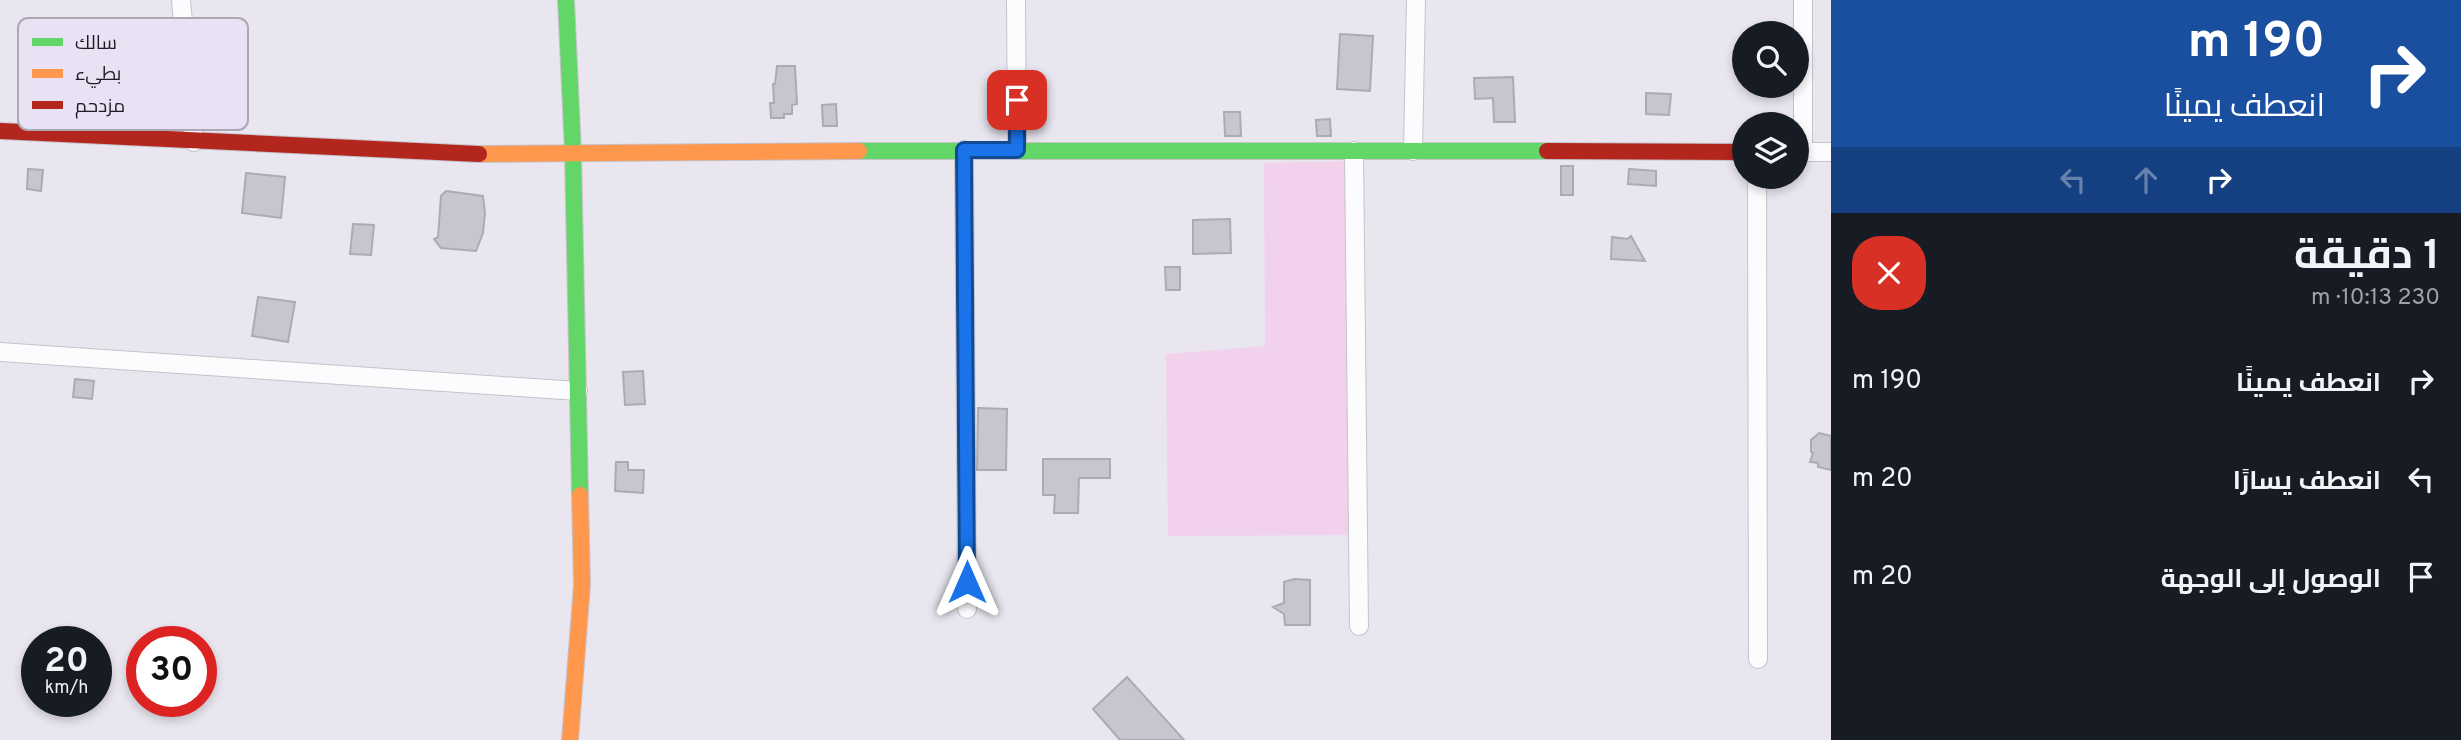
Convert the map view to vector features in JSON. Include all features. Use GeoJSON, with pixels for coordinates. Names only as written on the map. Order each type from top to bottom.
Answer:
{"type":"FeatureCollection","features":[{"type":"Feature","properties":{"kind":"street"},"geometry":{"type":"LineString","coordinates":[[181,0],[183,18]]}},
{"type":"Feature","properties":{"kind":"street"},"geometry":{"type":"LineString","coordinates":[[565,0],[573,153],[582,585],[570,740]]}},
{"type":"Feature","properties":{"kind":"street"},"geometry":{"type":"LineString","coordinates":[[1016,0],[1017,150]]}},
{"type":"Feature","properties":{"kind":"street"},"geometry":{"type":"LineString","coordinates":[[1413,151],[1416,0]]}},
{"type":"Feature","properties":{"kind":"street"},"geometry":{"type":"LineString","coordinates":[[1801,112],[1803,0]]}},
{"type":"Feature","properties":{"kind":"street"},"geometry":{"type":"LineString","coordinates":[[193,130],[194,142]]}},
{"type":"Feature","properties":{"kind":"street"},"geometry":{"type":"LineString","coordinates":[[0,131],[454,154],[964,150],[1732,152]]}},
{"type":"Feature","properties":{"kind":"street"},"geometry":{"type":"LineString","coordinates":[[964,150],[967,609]]}},
{"type":"Feature","properties":{"kind":"street"},"geometry":{"type":"LineString","coordinates":[[1354,151],[1359,626]]}},
{"type":"Feature","properties":{"kind":"street"},"geometry":{"type":"LineString","coordinates":[[1809,152],[1831,152]]}},
{"type":"Feature","properties":{"kind":"street"},"geometry":{"type":"LineString","coordinates":[[1757,189],[1758,659]]}},
{"type":"Feature","properties":{"kind":"street"},"geometry":{"type":"LineString","coordinates":[[0,352],[578,391]]}},
{"type":"Feature","properties":{"kind":"shaded area"},"geometry":{"type":"Polygon","coordinates":[[[1354,161],[1357,535],[1168,536],[1166,354],[1265,346],[1264,163],[1354,161]]]}},
{"type":"Feature","properties":{"kind":"building"},"geometry":{"type":"Polygon","coordinates":[[[1340,34],[1373,36],[1370,91],[1337,89],[1340,34]]]}},
{"type":"Feature","properties":{"kind":"building"},"geometry":{"type":"Polygon","coordinates":[[[777,66],[795,66],[797,104],[792,105],[792,114],[784,114],[784,118],[771,118],[770,103],[774,103],[773,84],[777,66]]]}},
{"type":"Feature","properties":{"kind":"building"},"geometry":{"type":"Polygon","coordinates":[[[1513,77],[1515,122],[1494,122],[1493,98],[1475,99],[1474,78],[1513,77]]]}},
{"type":"Feature","properties":{"kind":"building"},"geometry":{"type":"Polygon","coordinates":[[[1646,93],[1671,94],[1669,115],[1646,114],[1646,93]]]}},
{"type":"Feature","properties":{"kind":"building"},"geometry":{"type":"Polygon","coordinates":[[[836,104],[837,126],[823,126],[822,105],[836,104]]]}},
{"type":"Feature","properties":{"kind":"building"},"geometry":{"type":"Polygon","coordinates":[[[1224,112],[1240,112],[1241,136],[1225,136],[1224,112]]]}},
{"type":"Feature","properties":{"kind":"building"},"geometry":{"type":"Polygon","coordinates":[[[1330,119],[1331,136],[1317,136],[1316,120],[1330,119]]]}},
{"type":"Feature","properties":{"kind":"building"},"geometry":{"type":"Polygon","coordinates":[[[1561,166],[1573,166],[1573,195],[1561,195],[1561,166]]]}},
{"type":"Feature","properties":{"kind":"building"},"geometry":{"type":"Polygon","coordinates":[[[28,169],[43,170],[41,191],[27,189],[28,169]]]}},
{"type":"Feature","properties":{"kind":"building"},"geometry":{"type":"Polygon","coordinates":[[[1629,169],[1656,171],[1656,186],[1628,184],[1629,169]]]}},
{"type":"Feature","properties":{"kind":"building"},"geometry":{"type":"Polygon","coordinates":[[[246,173],[285,177],[281,218],[242,213],[246,173]]]}},
{"type":"Feature","properties":{"kind":"building"},"geometry":{"type":"Polygon","coordinates":[[[446,191],[483,196],[483,233],[476,251],[441,248],[434,239],[438,237],[441,196],[446,191]]]}},
{"type":"Feature","properties":{"kind":"building"},"geometry":{"type":"Polygon","coordinates":[[[1230,219],[1231,253],[1193,254],[1193,220],[1230,219]]]}},
{"type":"Feature","properties":{"kind":"building"},"geometry":{"type":"Polygon","coordinates":[[[353,224],[374,225],[371,255],[350,254],[353,224]]]}},
{"type":"Feature","properties":{"kind":"building"},"geometry":{"type":"Polygon","coordinates":[[[1631,236],[1645,261],[1611,259],[1612,237],[1627,239],[1631,236]]]}},
{"type":"Feature","properties":{"kind":"building"},"geometry":{"type":"Polygon","coordinates":[[[1165,267],[1180,267],[1180,290],[1166,290],[1165,267]]]}},
{"type":"Feature","properties":{"kind":"building"},"geometry":{"type":"Polygon","coordinates":[[[258,297],[295,302],[288,342],[252,336],[258,297]]]}},
{"type":"Feature","properties":{"kind":"building"},"geometry":{"type":"Polygon","coordinates":[[[643,371],[645,404],[625,405],[623,372],[643,371]]]}},
{"type":"Feature","properties":{"kind":"building"},"geometry":{"type":"Polygon","coordinates":[[[75,379],[94,381],[92,399],[73,397],[75,379]]]}},
{"type":"Feature","properties":{"kind":"building"},"geometry":{"type":"Polygon","coordinates":[[[978,408],[1007,409],[1006,470],[977,470],[978,408]]]}},
{"type":"Feature","properties":{"kind":"building"},"geometry":{"type":"Polygon","coordinates":[[[1819,433],[1831,436],[1831,470],[1810,462],[1813,453],[1811,440],[1819,433]]]}},
{"type":"Feature","properties":{"kind":"building"},"geometry":{"type":"Polygon","coordinates":[[[1043,459],[1110,459],[1110,478],[1079,478],[1078,513],[1054,513],[1055,495],[1043,495],[1043,459]]]}},
{"type":"Feature","properties":{"kind":"building"},"geometry":{"type":"Polygon","coordinates":[[[616,462],[628,462],[628,470],[644,470],[643,493],[615,491],[616,462]]]}},
{"type":"Feature","properties":{"kind":"building"},"geometry":{"type":"Polygon","coordinates":[[[1294,579],[1310,580],[1310,625],[1285,625],[1284,614],[1273,607],[1284,603],[1284,582],[1294,579]]]}},
{"type":"Feature","properties":{"kind":"building"},"geometry":{"type":"Polygon","coordinates":[[[1127,677],[1184,740],[1120,740],[1093,709],[1127,677]]]}},
{"type":"Feature","properties":{"kind":"traffic: fast"},"geometry":{"type":"LineString","coordinates":[[566,0],[573,153],[580,495]]}},
{"type":"Feature","properties":{"kind":"traffic: fast"},"geometry":{"type":"LineString","coordinates":[[859,151],[1547,151]]}},
{"type":"Feature","properties":{"kind":"traffic: slow"},"geometry":{"type":"LineString","coordinates":[[479,154],[859,151]]}},
{"type":"Feature","properties":{"kind":"traffic: slow"},"geometry":{"type":"LineString","coordinates":[[570,740],[582,585],[580,495]]}},
{"type":"Feature","properties":{"kind":"traffic: jam"},"geometry":{"type":"LineString","coordinates":[[0,131],[479,154]]}},
{"type":"Feature","properties":{"kind":"traffic: jam"},"geometry":{"type":"LineString","coordinates":[[1547,151],[1732,152]]}},
{"type":"Feature","properties":{"kind":"route"},"geometry":{"type":"LineString","coordinates":[[967,582],[964,150],[1017,150],[1017,100]]}}]}
